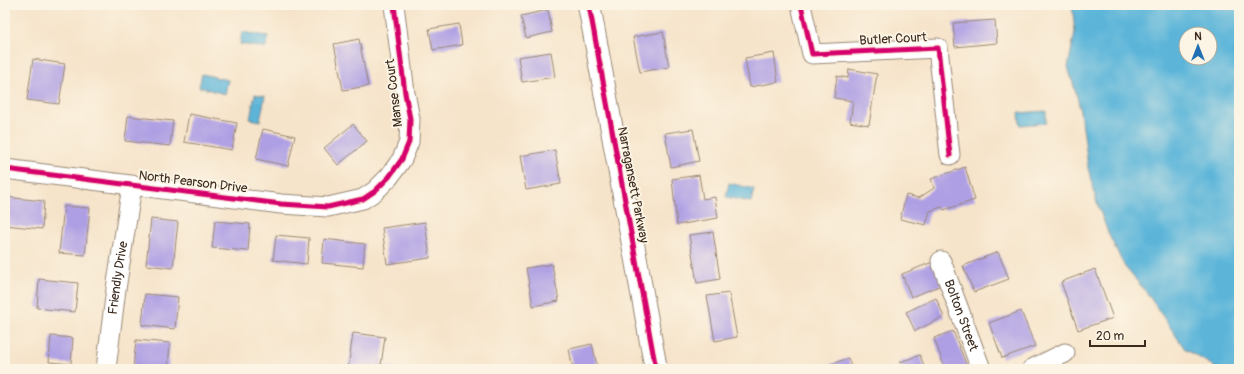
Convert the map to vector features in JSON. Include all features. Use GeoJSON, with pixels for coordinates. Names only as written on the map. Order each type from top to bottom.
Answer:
{"type":"FeatureCollection","features":[{"type":"Feature","properties":{"kind":"street","name":"Manse Court"},"geometry":{"type":"LineString","coordinates":[[375,191],[389,177],[402,159],[409,142],[410,119],[405,93],[394,5]]}},
{"type":"Feature","properties":{"kind":"street","name":"Narragansett Parkway"},"geometry":{"type":"LineString","coordinates":[[589,5],[656,369]]}},
{"type":"Feature","properties":{"kind":"street","name":"Butler Court"},"geometry":{"type":"LineString","coordinates":[[801,5],[812,54],[938,48],[950,155]]}},
{"type":"Feature","properties":{"kind":"street","name":"North Pearson Drive"},"geometry":{"type":"LineString","coordinates":[[5,169],[281,204],[328,207],[363,199],[375,191]]}},
{"type":"Feature","properties":{"kind":"street","name":"Friendly Drive"},"geometry":{"type":"LineString","coordinates":[[106,369],[116,289],[132,186]]}},
{"type":"Feature","properties":{"kind":"street","name":"Bolton Street"},"geometry":{"type":"LineString","coordinates":[[941,261],[981,369]]}},
{"type":"Feature","properties":{"kind":"street"},"geometry":{"type":"LineString","coordinates":[[1034,369],[1065,353]]}},
{"type":"Feature","properties":{"kind":"water"},"geometry":{"type":"Polygon","coordinates":[[[1072,5],[1239,5],[1239,369],[1214,369],[1215,367],[1185,349],[1147,293],[1125,267],[1109,235],[1097,203],[1088,168],[1078,100],[1068,67],[1075,32],[1072,5]]]}},
{"type":"Feature","properties":{"kind":"water"},"geometry":{"type":"Polygon","coordinates":[[[242,32],[268,36],[266,48],[240,44],[242,32]]]}},
{"type":"Feature","properties":{"kind":"water"},"geometry":{"type":"Polygon","coordinates":[[[202,74],[228,80],[225,94],[199,87],[202,74]]]}},
{"type":"Feature","properties":{"kind":"water"},"geometry":{"type":"Polygon","coordinates":[[[255,94],[265,96],[260,121],[250,119],[255,94]]]}},
{"type":"Feature","properties":{"kind":"water"},"geometry":{"type":"Polygon","coordinates":[[[1046,111],[1046,123],[1020,125],[1019,113],[1046,111]]]}},
{"type":"Feature","properties":{"kind":"water"},"geometry":{"type":"Polygon","coordinates":[[[729,183],[754,189],[751,202],[726,197],[729,183]]]}},
{"type":"Feature","properties":{"kind":"building"},"geometry":{"type":"Polygon","coordinates":[[[548,10],[552,32],[526,38],[521,16],[548,10]]]}},
{"type":"Feature","properties":{"kind":"building"},"geometry":{"type":"Polygon","coordinates":[[[995,20],[997,43],[955,47],[953,23],[995,20]]]}},
{"type":"Feature","properties":{"kind":"building"},"geometry":{"type":"Polygon","coordinates":[[[459,24],[462,45],[433,50],[429,29],[459,24]]]}},
{"type":"Feature","properties":{"kind":"building"},"geometry":{"type":"Polygon","coordinates":[[[663,32],[669,67],[640,72],[633,37],[663,32]]]}},
{"type":"Feature","properties":{"kind":"building"},"geometry":{"type":"Polygon","coordinates":[[[359,39],[368,86],[343,90],[334,44],[359,39]]]}},
{"type":"Feature","properties":{"kind":"building"},"geometry":{"type":"Polygon","coordinates":[[[551,52],[555,77],[522,82],[518,57],[551,52]]]}},
{"type":"Feature","properties":{"kind":"building"},"geometry":{"type":"Polygon","coordinates":[[[774,53],[778,82],[750,87],[745,58],[774,53]]]}},
{"type":"Feature","properties":{"kind":"building"},"geometry":{"type":"Polygon","coordinates":[[[33,59],[65,64],[59,104],[27,100],[33,59]]]}},
{"type":"Feature","properties":{"kind":"building"},"geometry":{"type":"Polygon","coordinates":[[[849,69],[877,74],[869,125],[850,122],[853,101],[834,98],[837,76],[848,78],[849,69]]]}},
{"type":"Feature","properties":{"kind":"building"},"geometry":{"type":"Polygon","coordinates":[[[189,114],[237,123],[232,150],[184,142],[189,114]]]}},
{"type":"Feature","properties":{"kind":"building"},"geometry":{"type":"Polygon","coordinates":[[[128,116],[173,121],[170,146],[125,141],[128,116]]]}},
{"type":"Feature","properties":{"kind":"building"},"geometry":{"type":"Polygon","coordinates":[[[353,124],[367,141],[338,165],[324,148],[353,124]]]}},
{"type":"Feature","properties":{"kind":"building"},"geometry":{"type":"Polygon","coordinates":[[[263,129],[295,136],[288,166],[256,159],[263,129]]]}},
{"type":"Feature","properties":{"kind":"building"},"geometry":{"type":"Polygon","coordinates":[[[693,129],[699,161],[671,167],[665,133],[693,129]]]}},
{"type":"Feature","properties":{"kind":"building"},"geometry":{"type":"Polygon","coordinates":[[[555,150],[561,184],[526,190],[520,156],[555,150]]]}},
{"type":"Feature","properties":{"kind":"building"},"geometry":{"type":"Polygon","coordinates":[[[965,167],[975,200],[944,210],[942,207],[930,211],[926,225],[900,219],[906,195],[919,198],[934,188],[931,179],[965,167]]]}},
{"type":"Feature","properties":{"kind":"building"},"geometry":{"type":"Polygon","coordinates":[[[699,175],[703,199],[715,197],[718,218],[677,225],[672,179],[699,175]]]}},
{"type":"Feature","properties":{"kind":"building"},"geometry":{"type":"Polygon","coordinates":[[[5,197],[44,201],[42,229],[5,225],[5,197]]]}},
{"type":"Feature","properties":{"kind":"building"},"geometry":{"type":"Polygon","coordinates":[[[64,206],[90,208],[85,255],[59,253],[64,206]]]}},
{"type":"Feature","properties":{"kind":"building"},"geometry":{"type":"Polygon","coordinates":[[[151,219],[178,222],[173,268],[146,265],[151,219]]]}},
{"type":"Feature","properties":{"kind":"building"},"geometry":{"type":"Polygon","coordinates":[[[215,221],[250,224],[248,251],[212,248],[215,221]]]}},
{"type":"Feature","properties":{"kind":"building"},"geometry":{"type":"Polygon","coordinates":[[[425,222],[430,258],[387,264],[382,228],[425,222]]]}},
{"type":"Feature","properties":{"kind":"building"},"geometry":{"type":"Polygon","coordinates":[[[713,232],[720,279],[697,283],[689,235],[713,232]]]}},
{"type":"Feature","properties":{"kind":"building"},"geometry":{"type":"Polygon","coordinates":[[[276,235],[309,238],[307,264],[273,260],[276,235]]]}},
{"type":"Feature","properties":{"kind":"building"},"geometry":{"type":"Polygon","coordinates":[[[324,239],[365,244],[363,267],[322,263],[324,239]]]}},
{"type":"Feature","properties":{"kind":"building"},"geometry":{"type":"Polygon","coordinates":[[[998,252],[1009,279],[974,292],[963,266],[998,252]]]}},
{"type":"Feature","properties":{"kind":"building"},"geometry":{"type":"Polygon","coordinates":[[[935,261],[944,284],[911,297],[902,274],[935,261]]]}},
{"type":"Feature","properties":{"kind":"building"},"geometry":{"type":"Polygon","coordinates":[[[552,264],[559,301],[533,306],[526,268],[552,264]]]}},
{"type":"Feature","properties":{"kind":"building"},"geometry":{"type":"Polygon","coordinates":[[[1095,269],[1113,318],[1078,330],[1061,282],[1095,269]]]}},
{"type":"Feature","properties":{"kind":"building"},"geometry":{"type":"Polygon","coordinates":[[[39,279],[78,283],[75,312],[37,308],[39,279]]]}},
{"type":"Feature","properties":{"kind":"building"},"geometry":{"type":"Polygon","coordinates":[[[729,293],[737,337],[715,341],[707,296],[729,293]]]}},
{"type":"Feature","properties":{"kind":"building"},"geometry":{"type":"Polygon","coordinates":[[[145,294],[178,297],[175,329],[142,325],[145,294]]]}},
{"type":"Feature","properties":{"kind":"building"},"geometry":{"type":"Polygon","coordinates":[[[936,298],[944,317],[915,331],[906,312],[936,298]]]}},
{"type":"Feature","properties":{"kind":"building"},"geometry":{"type":"Polygon","coordinates":[[[1021,311],[1035,346],[1002,358],[989,323],[1021,311]]]}},
{"type":"Feature","properties":{"kind":"building"},"geometry":{"type":"Polygon","coordinates":[[[953,331],[968,369],[945,369],[934,338],[953,331]]]}},
{"type":"Feature","properties":{"kind":"building"},"geometry":{"type":"Polygon","coordinates":[[[353,333],[385,337],[381,365],[400,369],[348,369],[353,333]]]}},
{"type":"Feature","properties":{"kind":"building"},"geometry":{"type":"Polygon","coordinates":[[[51,336],[73,338],[71,364],[49,362],[51,336]]]}},
{"type":"Feature","properties":{"kind":"building"},"geometry":{"type":"Polygon","coordinates":[[[136,340],[170,343],[168,369],[133,369],[136,340]]]}},
{"type":"Feature","properties":{"kind":"building"},"geometry":{"type":"Polygon","coordinates":[[[592,344],[598,369],[573,369],[569,349],[592,344]]]}},
{"type":"Feature","properties":{"kind":"building"},"geometry":{"type":"Polygon","coordinates":[[[920,355],[925,369],[903,369],[900,362],[920,355]]]}},
{"type":"Feature","properties":{"kind":"building"},"geometry":{"type":"Polygon","coordinates":[[[848,358],[852,369],[825,369],[824,367],[848,358]]]}},
{"type":"Feature","properties":{"kind":"cycle path"},"geometry":{"type":"LineString","coordinates":[[5,169],[281,204],[328,207],[363,199],[375,191],[389,177],[402,159],[409,142],[410,119],[405,93],[394,5]]}},
{"type":"Feature","properties":{"kind":"cycle path"},"geometry":{"type":"LineString","coordinates":[[589,5],[656,369]]}},
{"type":"Feature","properties":{"kind":"cycle path"},"geometry":{"type":"LineString","coordinates":[[801,5],[812,54],[938,48],[950,155]]}}]}
